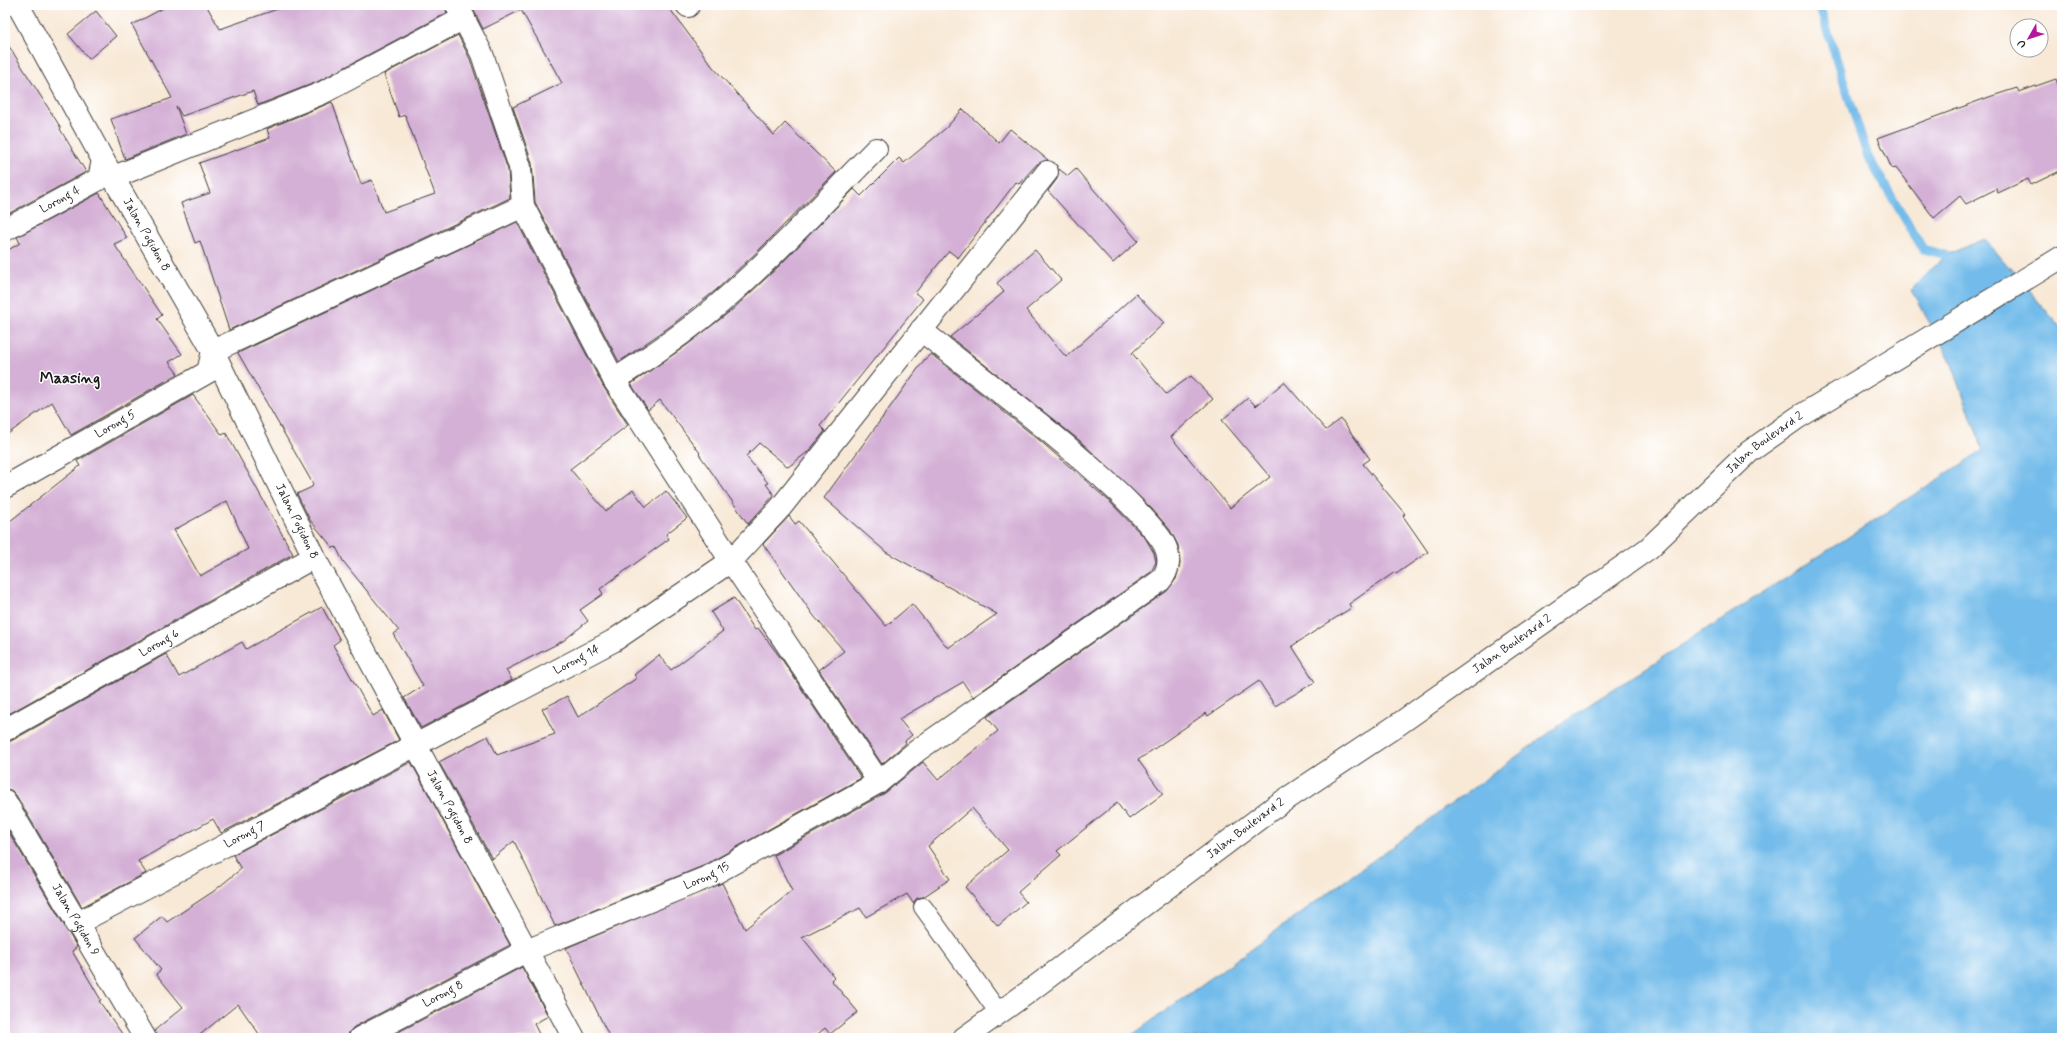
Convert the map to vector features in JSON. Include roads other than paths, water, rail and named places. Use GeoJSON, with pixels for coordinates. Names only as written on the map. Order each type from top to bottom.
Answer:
{"type":"FeatureCollection","features":[{"type":"Feature","properties":{"kind":"street","name":"Jalan Pogidon 8"},"geometry":{"type":"LineString","coordinates":[[18,5],[213,351],[314,557],[414,745],[574,1038]]}},
{"type":"Feature","properties":{"kind":"street"},"geometry":{"type":"LineString","coordinates":[[109,168],[322,93],[460,12],[482,54],[520,166],[523,206],[614,380],[731,561],[878,782]]}},
{"type":"Feature","properties":{"kind":"street"},"geometry":{"type":"LineString","coordinates":[[614,380],[656,353],[702,318],[780,247],[876,149]]}},
{"type":"Feature","properties":{"kind":"street","name":"Lorong 4"},"geometry":{"type":"LineString","coordinates":[[5,230],[99,179],[109,168]]}},
{"type":"Feature","properties":{"kind":"street","name":"Lorong 14"},"geometry":{"type":"LineString","coordinates":[[414,745],[613,641],[731,561],[781,507],[1047,172]]}},
{"type":"Feature","properties":{"kind":"street"},"geometry":{"type":"LineString","coordinates":[[213,351],[523,206]]}},
{"type":"Feature","properties":{"kind":"street","name":"Jalan Boulevard 2"},"geometry":{"type":"LineString","coordinates":[[964,1038],[1273,808],[1396,726],[1649,548],[1749,452],[1797,418],[2062,257]]}},
{"type":"Feature","properties":{"kind":"street","name":"Lorong 15"},"geometry":{"type":"LineString","coordinates":[[526,951],[708,876],[878,782],[918,750],[1160,581],[1166,574],[1168,556],[1164,544],[1133,507],[1092,467],[921,330]]}},
{"type":"Feature","properties":{"kind":"street","name":"Lorong 5"},"geometry":{"type":"LineString","coordinates":[[5,487],[208,372],[213,351]]}},
{"type":"Feature","properties":{"kind":"street","name":"Lorong 6"},"geometry":{"type":"LineString","coordinates":[[5,730],[314,557]]}},
{"type":"Feature","properties":{"kind":"street","name":"Lorong 7"},"geometry":{"type":"LineString","coordinates":[[76,924],[414,745]]}},
{"type":"Feature","properties":{"kind":"street","name":"Jalan Pogidon 9"},"geometry":{"type":"LineString","coordinates":[[5,801],[76,924],[145,1038]]}},
{"type":"Feature","properties":{"kind":"street","name":"Lorong 8"},"geometry":{"type":"LineString","coordinates":[[360,1038],[526,951]]}},
{"type":"Feature","properties":{"kind":"lane"},"geometry":{"type":"LineString","coordinates":[[923,907],[999,1013]]}},
{"type":"Feature","properties":{"kind":"water"},"geometry":{"type":"Polygon","coordinates":[[[1985,239],[2062,329],[2062,1038],[1128,1038],[1578,712],[1983,450],[1950,359],[1911,290],[1946,255],[1985,239]]]}},
{"type":"Feature","properties":{"kind":"waterway"},"geometry":{"type":"LineString","coordinates":[[1819,5],[1868,157],[1923,249],[1946,255]]}},
{"type":"Feature","properties":{"kind":"district","name":"Maasing"},"geometry":{"type":"Point","coordinates":[70,378]}}]}
